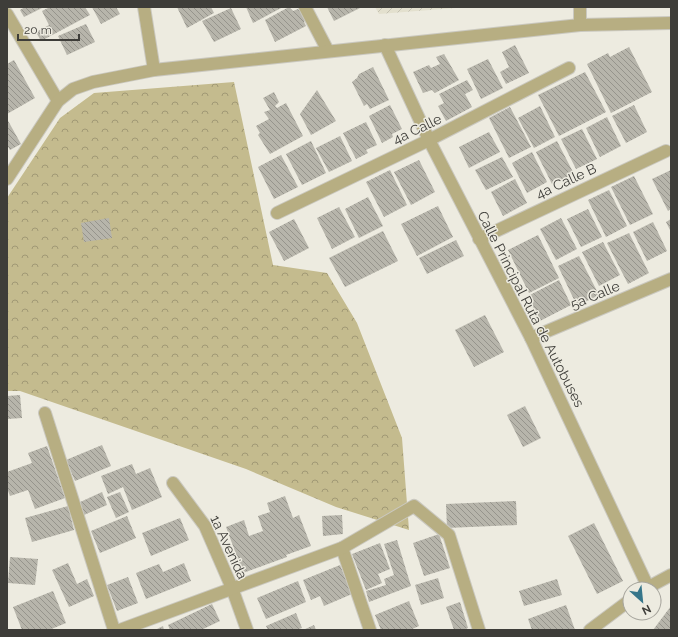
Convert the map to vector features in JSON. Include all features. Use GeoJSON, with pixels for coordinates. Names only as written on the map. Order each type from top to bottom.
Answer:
{"type":"FeatureCollection","features":[{"type":"Feature","properties":{"kind":"street"},"geometry":{"type":"LineString","coordinates":[[144,7],[154,70]]}},
{"type":"Feature","properties":{"kind":"street"},"geometry":{"type":"LineString","coordinates":[[305,7],[328,51]]}},
{"type":"Feature","properties":{"kind":"street"},"geometry":{"type":"LineString","coordinates":[[580,7],[580,25]]}},
{"type":"Feature","properties":{"kind":"street"},"geometry":{"type":"LineString","coordinates":[[7,14],[58,101]]}},
{"type":"Feature","properties":{"kind":"street"},"geometry":{"type":"LineString","coordinates":[[7,179],[58,101],[73,89],[93,82],[154,70],[580,25],[671,23]]}},
{"type":"Feature","properties":{"kind":"street","name":"Calle Principal Ruta de Autobuses"},"geometry":{"type":"LineString","coordinates":[[385,45],[430,140],[531,338],[643,581]]}},
{"type":"Feature","properties":{"kind":"street","name":"4a Calle"},"geometry":{"type":"LineString","coordinates":[[277,213],[430,140],[569,68]]}},
{"type":"Feature","properties":{"kind":"street","name":"4a Calle B"},"geometry":{"type":"LineString","coordinates":[[479,238],[666,151]]}},
{"type":"Feature","properties":{"kind":"street","name":"5a Calle"},"geometry":{"type":"LineString","coordinates":[[531,338],[671,279]]}},
{"type":"Feature","properties":{"kind":"street"},"geometry":{"type":"LineString","coordinates":[[45,413],[114,630]]}},
{"type":"Feature","properties":{"kind":"street","name":"1a Avenida"},"geometry":{"type":"LineString","coordinates":[[172,483],[205,526],[232,588],[247,630]]}},
{"type":"Feature","properties":{"kind":"street"},"geometry":{"type":"LineString","coordinates":[[120,630],[342,548],[414,506],[449,535],[479,630]]}},
{"type":"Feature","properties":{"kind":"street"},"geometry":{"type":"LineString","coordinates":[[342,548],[370,630]]}},
{"type":"Feature","properties":{"kind":"street"},"geometry":{"type":"LineString","coordinates":[[661,581],[671,576]]}},
{"type":"Feature","properties":{"kind":"street"},"geometry":{"type":"LineString","coordinates":[[590,630],[622,606]]}},
{"type":"Feature","properties":{"kind":"shaded area"},"geometry":{"type":"Polygon","coordinates":[[[375,7],[468,7],[379,14],[375,7]]]}},
{"type":"Feature","properties":{"kind":"green space"},"geometry":{"type":"Polygon","coordinates":[[[234,82],[273,265],[327,273],[357,323],[402,438],[409,530],[336,507],[246,469],[20,391],[7,391],[7,198],[60,118],[94,93],[234,82]]]}},
{"type":"Feature","properties":{"kind":"building"},"geometry":{"type":"Polygon","coordinates":[[[25,7],[44,7],[24,17],[20,10],[25,7]]]}},
{"type":"Feature","properties":{"kind":"building"},"geometry":{"type":"Polygon","coordinates":[[[50,7],[85,7],[90,15],[41,41],[36,32],[49,25],[42,11],[50,7]]]}},
{"type":"Feature","properties":{"kind":"building"},"geometry":{"type":"Polygon","coordinates":[[[92,7],[116,7],[120,14],[101,24],[92,7]]]}},
{"type":"Feature","properties":{"kind":"building"},"geometry":{"type":"Polygon","coordinates":[[[177,7],[211,7],[214,13],[187,28],[177,7]]]}},
{"type":"Feature","properties":{"kind":"building"},"geometry":{"type":"Polygon","coordinates":[[[246,7],[283,7],[253,23],[246,7]]]}},
{"type":"Feature","properties":{"kind":"building"},"geometry":{"type":"Polygon","coordinates":[[[289,7],[293,11],[298,9],[306,19],[304,22],[306,26],[275,42],[265,20],[289,7]]]}},
{"type":"Feature","properties":{"kind":"building"},"geometry":{"type":"Polygon","coordinates":[[[327,7],[362,7],[334,21],[327,7]]]}},
{"type":"Feature","properties":{"kind":"building"},"geometry":{"type":"Polygon","coordinates":[[[231,8],[241,29],[214,42],[202,21],[231,8]]]}},
{"type":"Feature","properties":{"kind":"building"},"geometry":{"type":"Polygon","coordinates":[[[86,24],[95,42],[67,55],[58,36],[86,24]]]}},
{"type":"Feature","properties":{"kind":"building"},"geometry":{"type":"Polygon","coordinates":[[[515,45],[529,73],[506,84],[500,72],[509,67],[502,52],[515,45]]]}},
{"type":"Feature","properties":{"kind":"building"},"geometry":{"type":"Polygon","coordinates":[[[629,47],[652,92],[611,113],[587,64],[608,53],[610,57],[629,47]]]}},
{"type":"Feature","properties":{"kind":"building"},"geometry":{"type":"Polygon","coordinates":[[[444,54],[459,80],[435,93],[432,90],[423,93],[413,72],[429,65],[431,68],[440,64],[436,57],[444,54]]]}},
{"type":"Feature","properties":{"kind":"building"},"geometry":{"type":"Polygon","coordinates":[[[488,59],[503,88],[481,99],[467,69],[488,59]]]}},
{"type":"Feature","properties":{"kind":"building"},"geometry":{"type":"Polygon","coordinates":[[[14,60],[35,98],[7,114],[7,64],[14,60]]]}},
{"type":"Feature","properties":{"kind":"building"},"geometry":{"type":"Polygon","coordinates":[[[373,67],[389,100],[370,109],[367,104],[364,106],[352,82],[359,74],[373,67]]]}},
{"type":"Feature","properties":{"kind":"building"},"geometry":{"type":"Polygon","coordinates":[[[585,72],[606,112],[559,136],[538,95],[585,72]]]}},
{"type":"Feature","properties":{"kind":"building"},"geometry":{"type":"Polygon","coordinates":[[[467,80],[473,90],[465,94],[472,107],[446,121],[438,106],[444,103],[439,94],[467,80]]]}},
{"type":"Feature","properties":{"kind":"building"},"geometry":{"type":"Polygon","coordinates":[[[317,90],[336,121],[311,135],[300,114],[317,90]]]}},
{"type":"Feature","properties":{"kind":"building"},"geometry":{"type":"Polygon","coordinates":[[[274,92],[279,102],[275,106],[277,108],[286,103],[303,136],[270,154],[258,135],[260,133],[256,126],[269,119],[264,112],[270,110],[263,98],[274,92]]]}},
{"type":"Feature","properties":{"kind":"building"},"geometry":{"type":"Polygon","coordinates":[[[390,105],[402,129],[392,134],[393,137],[382,143],[369,116],[390,105]]]}},
{"type":"Feature","properties":{"kind":"building"},"geometry":{"type":"Polygon","coordinates":[[[634,105],[647,132],[626,143],[612,116],[634,105]]]}},
{"type":"Feature","properties":{"kind":"building"},"geometry":{"type":"Polygon","coordinates":[[[540,106],[555,137],[534,148],[518,118],[540,106]]]}},
{"type":"Feature","properties":{"kind":"building"},"geometry":{"type":"Polygon","coordinates":[[[510,107],[531,147],[509,158],[489,118],[510,107]]]}},
{"type":"Feature","properties":{"kind":"building"},"geometry":{"type":"Polygon","coordinates":[[[607,117],[621,146],[600,157],[586,128],[607,117]]]}},
{"type":"Feature","properties":{"kind":"building"},"geometry":{"type":"Polygon","coordinates":[[[7,119],[21,144],[10,150],[7,145],[7,119]]]}},
{"type":"Feature","properties":{"kind":"building"},"geometry":{"type":"Polygon","coordinates":[[[366,122],[377,145],[366,150],[368,153],[356,159],[343,133],[366,122]]]}},
{"type":"Feature","properties":{"kind":"building"},"geometry":{"type":"Polygon","coordinates":[[[582,129],[597,159],[576,169],[561,139],[582,129]]]}},
{"type":"Feature","properties":{"kind":"building"},"geometry":{"type":"Polygon","coordinates":[[[489,132],[500,152],[469,168],[459,147],[489,132]]]}},
{"type":"Feature","properties":{"kind":"building"},"geometry":{"type":"Polygon","coordinates":[[[340,136],[352,161],[329,172],[316,148],[340,136]]]}},
{"type":"Feature","properties":{"kind":"building"},"geometry":{"type":"Polygon","coordinates":[[[311,141],[326,173],[302,185],[286,154],[311,141]]]}},
{"type":"Feature","properties":{"kind":"building"},"geometry":{"type":"Polygon","coordinates":[[[557,141],[574,174],[552,184],[536,152],[557,141]]]}},
{"type":"Feature","properties":{"kind":"building"},"geometry":{"type":"Polygon","coordinates":[[[532,152],[547,182],[527,193],[512,163],[532,152]]]}},
{"type":"Feature","properties":{"kind":"building"},"geometry":{"type":"Polygon","coordinates":[[[281,155],[298,187],[274,199],[258,167],[281,155]]]}},
{"type":"Feature","properties":{"kind":"building"},"geometry":{"type":"Polygon","coordinates":[[[502,157],[513,177],[486,190],[475,170],[502,157]]]}},
{"type":"Feature","properties":{"kind":"building"},"geometry":{"type":"Polygon","coordinates":[[[419,160],[435,192],[411,205],[394,172],[419,160]]]}},
{"type":"Feature","properties":{"kind":"building"},"geometry":{"type":"Polygon","coordinates":[[[390,170],[407,205],[384,217],[366,182],[390,170]]]}},
{"type":"Feature","properties":{"kind":"building"},"geometry":{"type":"Polygon","coordinates":[[[671,170],[671,209],[668,211],[652,179],[671,170]]]}},
{"type":"Feature","properties":{"kind":"building"},"geometry":{"type":"Polygon","coordinates":[[[634,176],[653,214],[630,225],[611,187],[634,176]]]}},
{"type":"Feature","properties":{"kind":"building"},"geometry":{"type":"Polygon","coordinates":[[[515,179],[527,203],[503,216],[491,192],[515,179]]]}},
{"type":"Feature","properties":{"kind":"building"},"geometry":{"type":"Polygon","coordinates":[[[609,190],[627,226],[606,237],[588,200],[609,190]]]}},
{"type":"Feature","properties":{"kind":"building"},"geometry":{"type":"Polygon","coordinates":[[[368,197],[383,226],[359,238],[345,209],[368,197]]]}},
{"type":"Feature","properties":{"kind":"building"},"geometry":{"type":"Polygon","coordinates":[[[438,206],[453,237],[417,256],[401,224],[438,206]]]}},
{"type":"Feature","properties":{"kind":"building"},"geometry":{"type":"Polygon","coordinates":[[[339,207],[355,237],[332,249],[317,218],[339,207]]]}},
{"type":"Feature","properties":{"kind":"building"},"geometry":{"type":"Polygon","coordinates":[[[588,209],[602,237],[581,247],[567,219],[588,209]]]}},
{"type":"Feature","properties":{"kind":"building"},"geometry":{"type":"Polygon","coordinates":[[[109,218],[112,238],[84,242],[81,223],[109,218]]]}},
{"type":"Feature","properties":{"kind":"building"},"geometry":{"type":"Polygon","coordinates":[[[561,218],[577,249],[556,260],[540,229],[561,218]]]}},
{"type":"Feature","properties":{"kind":"building"},"geometry":{"type":"Polygon","coordinates":[[[294,219],[309,248],[284,261],[269,232],[294,219]]]}},
{"type":"Feature","properties":{"kind":"building"},"geometry":{"type":"Polygon","coordinates":[[[671,219],[671,232],[666,222],[671,219]]]}},
{"type":"Feature","properties":{"kind":"building"},"geometry":{"type":"Polygon","coordinates":[[[653,222],[667,251],[647,261],[633,232],[653,222]]]}},
{"type":"Feature","properties":{"kind":"building"},"geometry":{"type":"Polygon","coordinates":[[[383,231],[398,261],[345,287],[329,258],[383,231]]]}},
{"type":"Feature","properties":{"kind":"building"},"geometry":{"type":"Polygon","coordinates":[[[629,233],[649,273],[628,284],[607,243],[629,233]]]}},
{"type":"Feature","properties":{"kind":"building"},"geometry":{"type":"Polygon","coordinates":[[[538,235],[559,278],[529,293],[508,250],[538,235]]]}},
{"type":"Feature","properties":{"kind":"building"},"geometry":{"type":"Polygon","coordinates":[[[456,240],[464,256],[427,274],[419,258],[456,240]]]}},
{"type":"Feature","properties":{"kind":"building"},"geometry":{"type":"Polygon","coordinates":[[[603,242],[620,275],[599,286],[582,252],[603,242]]]}},
{"type":"Feature","properties":{"kind":"building"},"geometry":{"type":"Polygon","coordinates":[[[579,256],[599,295],[577,306],[558,266],[579,256]]]}},
{"type":"Feature","properties":{"kind":"building"},"geometry":{"type":"Polygon","coordinates":[[[559,280],[571,305],[540,321],[528,296],[559,280]]]}},
{"type":"Feature","properties":{"kind":"building"},"geometry":{"type":"Polygon","coordinates":[[[485,315],[504,352],[474,367],[455,330],[485,315]]]}},
{"type":"Feature","properties":{"kind":"building"},"geometry":{"type":"Polygon","coordinates":[[[20,395],[22,418],[7,419],[7,396],[20,395]]]}},
{"type":"Feature","properties":{"kind":"building"},"geometry":{"type":"Polygon","coordinates":[[[525,406],[541,438],[523,447],[507,415],[525,406]]]}},
{"type":"Feature","properties":{"kind":"building"},"geometry":{"type":"Polygon","coordinates":[[[102,445],[111,466],[75,481],[66,460],[102,445]]]}},
{"type":"Feature","properties":{"kind":"building"},"geometry":{"type":"Polygon","coordinates":[[[47,446],[65,498],[35,509],[28,490],[10,496],[7,488],[7,472],[32,463],[28,453],[47,446]]]}},
{"type":"Feature","properties":{"kind":"building"},"geometry":{"type":"Polygon","coordinates":[[[132,464],[136,474],[150,468],[162,497],[132,510],[123,487],[108,494],[101,476],[132,464]]]}},
{"type":"Feature","properties":{"kind":"building"},"geometry":{"type":"Polygon","coordinates":[[[102,492],[107,505],[84,515],[78,503],[102,492]]]}},
{"type":"Feature","properties":{"kind":"building"},"geometry":{"type":"Polygon","coordinates":[[[120,492],[129,512],[116,518],[107,497],[120,492]]]}},
{"type":"Feature","properties":{"kind":"building"},"geometry":{"type":"Polygon","coordinates":[[[285,496],[293,518],[299,515],[311,546],[286,555],[287,557],[243,573],[226,527],[244,520],[249,536],[263,531],[258,516],[270,512],[267,503],[285,496]]]}},
{"type":"Feature","properties":{"kind":"building"},"geometry":{"type":"Polygon","coordinates":[[[516,501],[517,525],[447,528],[446,504],[516,501]]]}},
{"type":"Feature","properties":{"kind":"building"},"geometry":{"type":"Polygon","coordinates":[[[68,506],[74,530],[32,542],[25,518],[68,506]]]}},
{"type":"Feature","properties":{"kind":"building"},"geometry":{"type":"Polygon","coordinates":[[[342,515],[343,534],[323,536],[322,516],[342,515]]]}},
{"type":"Feature","properties":{"kind":"building"},"geometry":{"type":"Polygon","coordinates":[[[127,516],[136,538],[100,553],[91,531],[127,516]]]}},
{"type":"Feature","properties":{"kind":"building"},"geometry":{"type":"Polygon","coordinates":[[[180,518],[189,540],[151,556],[142,533],[180,518]]]}},
{"type":"Feature","properties":{"kind":"building"},"geometry":{"type":"Polygon","coordinates":[[[594,523],[623,581],[597,594],[568,536],[594,523]]]}},
{"type":"Feature","properties":{"kind":"building"},"geometry":{"type":"Polygon","coordinates":[[[439,534],[450,568],[424,576],[413,543],[439,534]]]}},
{"type":"Feature","properties":{"kind":"building"},"geometry":{"type":"Polygon","coordinates":[[[397,540],[411,586],[369,602],[366,591],[386,585],[384,579],[394,575],[384,544],[397,540]]]}},
{"type":"Feature","properties":{"kind":"building"},"geometry":{"type":"Polygon","coordinates":[[[380,543],[390,569],[378,574],[382,583],[366,590],[352,554],[380,543]]]}},
{"type":"Feature","properties":{"kind":"building"},"geometry":{"type":"Polygon","coordinates":[[[10,557],[38,559],[35,585],[8,583],[10,557]]]}},
{"type":"Feature","properties":{"kind":"building"},"geometry":{"type":"Polygon","coordinates":[[[68,563],[77,584],[87,579],[94,596],[69,607],[52,570],[68,563]]]}},
{"type":"Feature","properties":{"kind":"building"},"geometry":{"type":"Polygon","coordinates":[[[184,563],[191,581],[146,599],[136,573],[159,564],[163,572],[184,563]]]}},
{"type":"Feature","properties":{"kind":"building"},"geometry":{"type":"Polygon","coordinates":[[[340,565],[352,594],[324,606],[320,596],[311,600],[303,580],[340,565]]]}},
{"type":"Feature","properties":{"kind":"building"},"geometry":{"type":"Polygon","coordinates":[[[128,577],[138,603],[117,611],[107,585],[128,577]]]}},
{"type":"Feature","properties":{"kind":"building"},"geometry":{"type":"Polygon","coordinates":[[[438,578],[444,598],[421,605],[415,585],[438,578]]]}},
{"type":"Feature","properties":{"kind":"building"},"geometry":{"type":"Polygon","coordinates":[[[557,579],[562,595],[524,606],[519,591],[557,579]]]}},
{"type":"Feature","properties":{"kind":"building"},"geometry":{"type":"Polygon","coordinates":[[[298,581],[306,602],[266,619],[257,598],[298,581]]]}},
{"type":"Feature","properties":{"kind":"building"},"geometry":{"type":"Polygon","coordinates":[[[53,591],[66,623],[49,630],[22,630],[13,607],[53,591]]]}},
{"type":"Feature","properties":{"kind":"building"},"geometry":{"type":"Polygon","coordinates":[[[409,601],[419,626],[410,630],[381,630],[375,615],[409,601]]]}},
{"type":"Feature","properties":{"kind":"building"},"geometry":{"type":"Polygon","coordinates":[[[460,602],[468,628],[463,630],[454,630],[446,607],[460,602]]]}},
{"type":"Feature","properties":{"kind":"building"},"geometry":{"type":"Polygon","coordinates":[[[212,604],[220,621],[201,630],[170,630],[168,625],[212,604]]]}},
{"type":"Feature","properties":{"kind":"building"},"geometry":{"type":"Polygon","coordinates":[[[566,605],[575,630],[532,630],[528,619],[566,605]]]}},
{"type":"Feature","properties":{"kind":"building"},"geometry":{"type":"Polygon","coordinates":[[[671,606],[671,630],[653,630],[660,621],[662,621],[662,618],[671,606]]]}},
{"type":"Feature","properties":{"kind":"building"},"geometry":{"type":"Polygon","coordinates":[[[296,613],[302,628],[296,630],[268,630],[266,626],[296,613]]]}},
{"type":"Feature","properties":{"kind":"building"},"geometry":{"type":"Polygon","coordinates":[[[314,625],[316,630],[303,630],[314,625]]]}},
{"type":"Feature","properties":{"kind":"building"},"geometry":{"type":"Polygon","coordinates":[[[163,626],[164,630],[155,630],[163,626]]]}}]}
